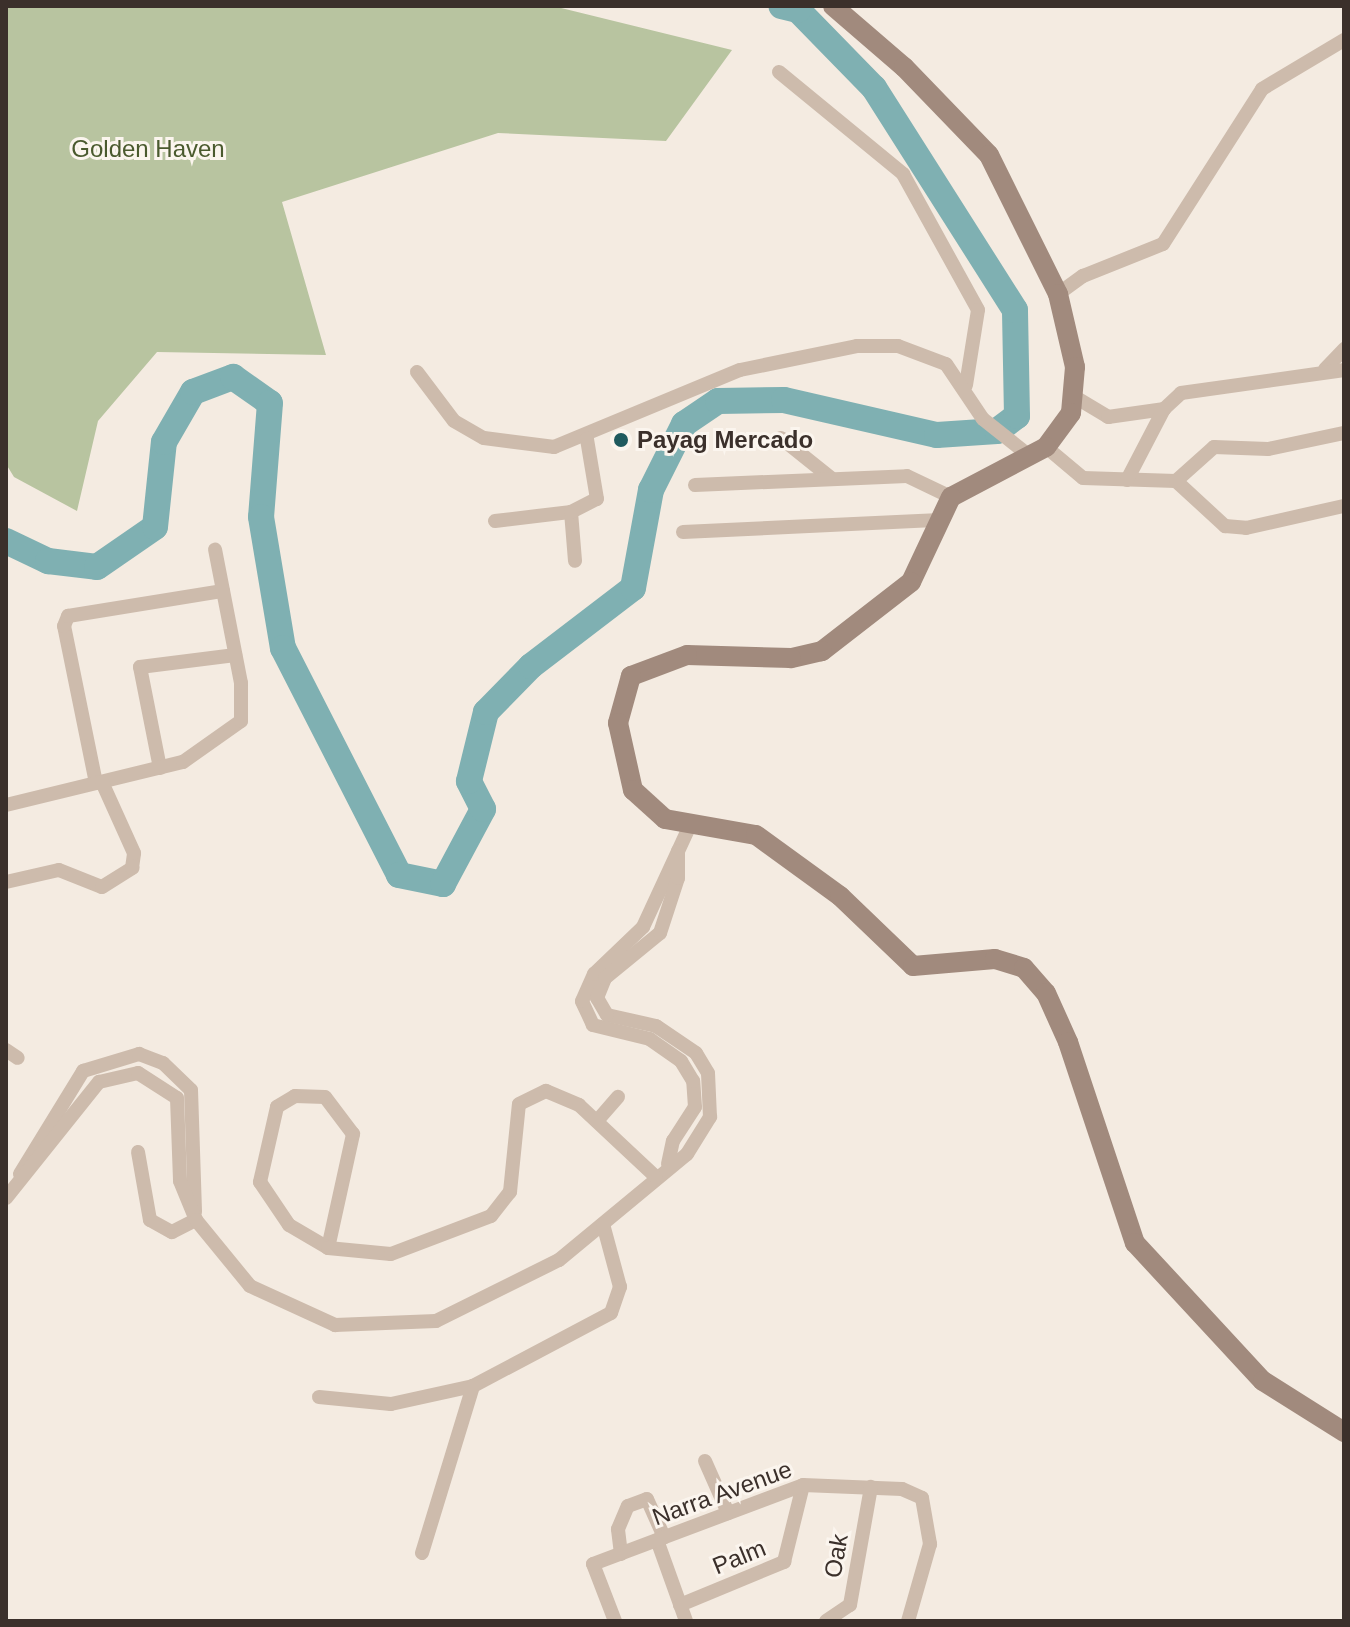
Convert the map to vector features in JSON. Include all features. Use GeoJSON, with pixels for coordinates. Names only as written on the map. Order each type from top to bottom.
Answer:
{"type":"FeatureCollection","features":[{"type":"Feature","properties":{"kind":"main road"},"geometry":{"type":"LineString","coordinates":[[833,6],[904,67],[989,155],[1058,294],[1075,397],[1038,452],[951,497],[935,520],[911,582],[822,651],[791,658],[687,655],[631,676],[618,723],[633,790],[653,814],[691,823],[737,827],[779,849],[866,917],[913,966],[987,959],[1024,968],[1046,993],[1068,1042],[1135,1243],[1263,1381],[1344,1432]]}},
{"type":"Feature","properties":{"kind":"street"},"geometry":{"type":"LineString","coordinates":[[1058,294],[1083,276],[1163,244],[1262,89],[1344,40]]}},
{"type":"Feature","properties":{"kind":"street"},"geometry":{"type":"LineString","coordinates":[[779,72],[862,134],[911,186],[978,310],[966,385]]}},
{"type":"Feature","properties":{"kind":"street"},"geometry":{"type":"LineString","coordinates":[[417,372],[454,421],[484,438],[519,448],[587,439],[740,370],[857,346],[933,356],[966,385],[983,419],[1003,440],[1038,452],[1083,478],[1176,481],[1225,526],[1246,528],[1344,506]]}},
{"type":"Feature","properties":{"kind":"street"},"geometry":{"type":"LineString","coordinates":[[1325,369],[1344,349]]}},
{"type":"Feature","properties":{"kind":"street"},"geometry":{"type":"LineString","coordinates":[[1127,480],[1164,409],[1181,393],[1325,369],[1344,370]]}},
{"type":"Feature","properties":{"kind":"street"},"geometry":{"type":"LineString","coordinates":[[1075,397],[1108,417],[1164,409]]}},
{"type":"Feature","properties":{"kind":"street"},"geometry":{"type":"LineString","coordinates":[[1176,481],[1214,447],[1268,449],[1344,433]]}},
{"type":"Feature","properties":{"kind":"street"},"geometry":{"type":"LineString","coordinates":[[781,438],[831,478]]}},
{"type":"Feature","properties":{"kind":"street"},"geometry":{"type":"LineString","coordinates":[[495,521],[571,512],[597,499],[587,439]]}},
{"type":"Feature","properties":{"kind":"street"},"geometry":{"type":"LineString","coordinates":[[695,485],[907,476],[951,497]]}},
{"type":"Feature","properties":{"kind":"street"},"geometry":{"type":"LineString","coordinates":[[571,512],[575,561]]}},
{"type":"Feature","properties":{"kind":"street"},"geometry":{"type":"LineString","coordinates":[[683,532],[935,520]]}},
{"type":"Feature","properties":{"kind":"street"},"geometry":{"type":"LineString","coordinates":[[6,805],[183,762],[241,721],[235,655],[215,549]]}},
{"type":"Feature","properties":{"kind":"street"},"geometry":{"type":"LineString","coordinates":[[6,882],[59,870],[102,887],[132,868],[134,853],[99,782],[64,626],[68,616],[223,591]]}},
{"type":"Feature","properties":{"kind":"street"},"geometry":{"type":"LineString","coordinates":[[160,768],[140,667],[235,655]]}},
{"type":"Feature","properties":{"kind":"street"},"geometry":{"type":"LineString","coordinates":[[668,1164],[673,1141],[695,1107],[693,1081],[681,1061],[650,1039],[593,1025],[582,1001],[594,974],[643,927],[691,823]]}},
{"type":"Feature","properties":{"kind":"street"},"geometry":{"type":"LineString","coordinates":[[7,1197],[83,1071],[139,1054],[163,1063],[191,1090],[196,1220],[250,1286],[335,1325],[436,1321],[559,1260],[668,1164],[687,1154],[710,1117],[708,1073],[676,1039],[656,1026],[607,1015],[597,998],[605,978],[660,933],[678,878],[678,851]]}},
{"type":"Feature","properties":{"kind":"street"},"geometry":{"type":"LineString","coordinates":[[643,927],[660,933]]}},
{"type":"Feature","properties":{"kind":"street"},"geometry":{"type":"LineString","coordinates":[[328,1248],[355,1147],[339,1108],[314,1093],[277,1107],[260,1182],[289,1225],[328,1248],[391,1254],[491,1216],[510,1192],[513,1121],[530,1096],[562,1094],[597,1121],[656,1177]]}},
{"type":"Feature","properties":{"kind":"street"},"geometry":{"type":"LineString","coordinates":[[597,1121],[618,1097]]}},
{"type":"Feature","properties":{"kind":"street"},"geometry":{"type":"LineString","coordinates":[[138,1152],[150,1220],[172,1232],[196,1220]]}},
{"type":"Feature","properties":{"kind":"street"},"geometry":{"type":"LineString","coordinates":[[319,1397],[391,1404],[473,1386],[611,1313],[620,1287],[603,1224]]}},
{"type":"Feature","properties":{"kind":"street"},"geometry":{"type":"LineString","coordinates":[[422,1553],[473,1386]]}},
{"type":"Feature","properties":{"kind":"street"},"geometry":{"type":"LineString","coordinates":[[705,1461],[728,1513]]}},
{"type":"Feature","properties":{"kind":"street","name":"Narra Avenue"},"geometry":{"type":"LineString","coordinates":[[615,1621],[593,1564],[803,1485],[871,1487],[916,1493],[930,1544],[908,1621]]}},
{"type":"Feature","properties":{"kind":"street","name":"Palm"},"geometry":{"type":"LineString","coordinates":[[680,1605],[784,1562],[803,1485]]}},
{"type":"Feature","properties":{"kind":"street","name":"Oak"},"geometry":{"type":"LineString","coordinates":[[826,1621],[850,1605],[871,1487]]}},
{"type":"Feature","properties":{"kind":"street"},"geometry":{"type":"LineString","coordinates":[[621,1554],[622,1512],[647,1499],[686,1621]]}},
{"type":"Feature","properties":{"kind":"green space","name":"Golden Haven"},"geometry":{"type":"Polygon","coordinates":[[[6,6],[553,6],[732,50],[666,141],[498,133],[282,202],[326,355],[157,352],[98,421],[77,511],[14,477],[6,464],[6,6]]]}},
{"type":"Feature","properties":{"kind":"waterway"},"geometry":{"type":"LineString","coordinates":[[6,541],[48,561],[97,567],[155,527],[164,442],[193,392],[233,377],[270,403],[261,517],[283,648],[399,875],[443,884],[483,809],[469,781],[486,712],[531,666],[633,588],[651,490],[684,424],[718,401],[784,400],[937,435],[997,431],[1017,416],[1015,310],[874,88],[798,10],[781,6]]}},
{"type":"Feature","properties":{"kind":"place","name":"Payag Mercado"},"geometry":{"type":"Point","coordinates":[621,440]}}]}
